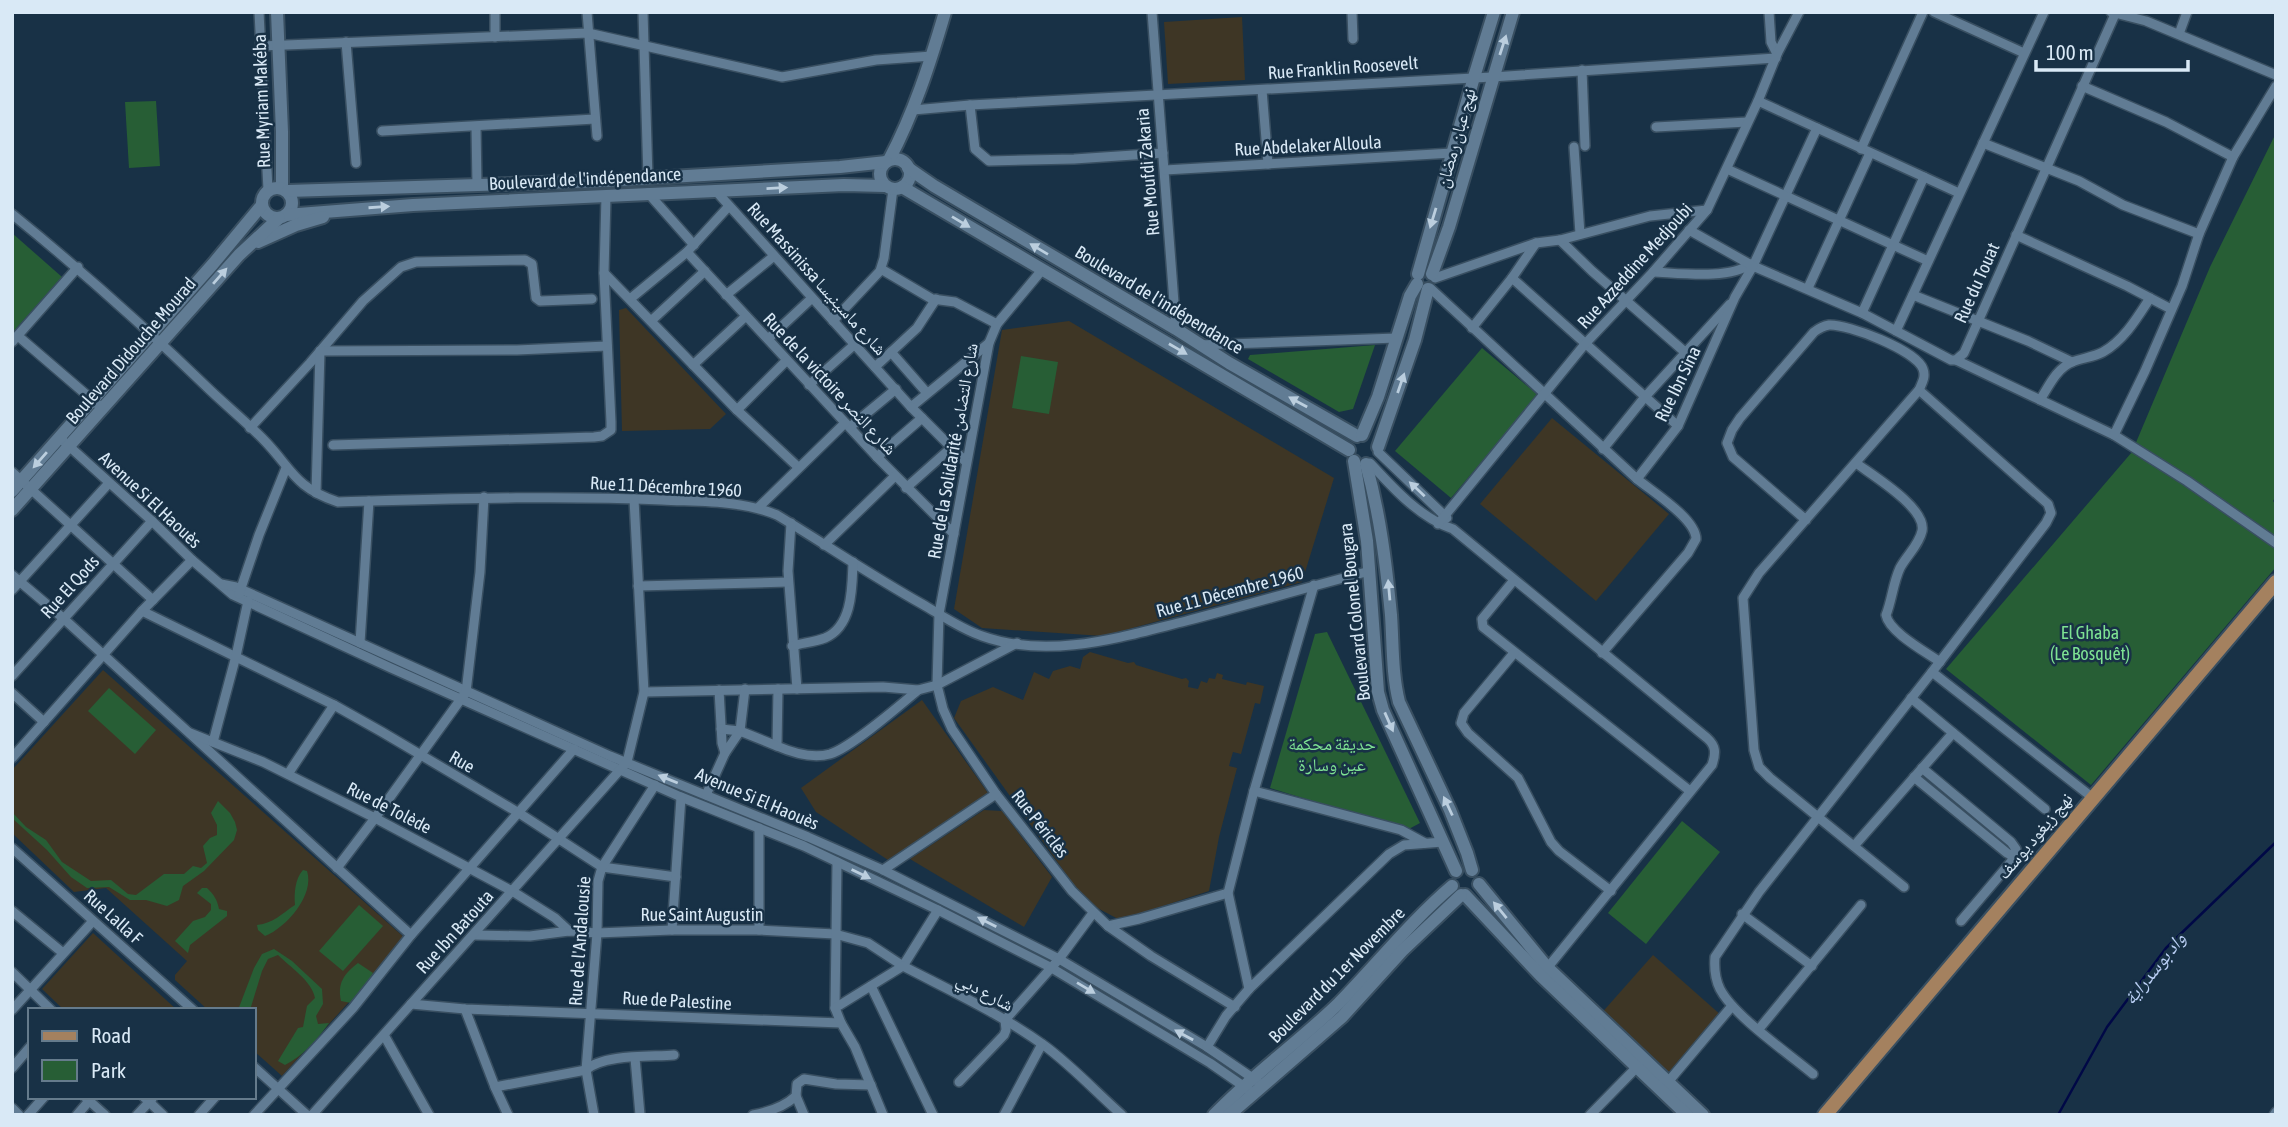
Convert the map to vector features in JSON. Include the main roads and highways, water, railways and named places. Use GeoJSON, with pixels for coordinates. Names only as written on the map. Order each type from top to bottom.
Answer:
{"type":"FeatureCollection","features":[{"type":"Feature","properties":{"kind":"main road","name":"Rue Myriam Makéba"},"geometry":{"type":"LineString","coordinates":[[277,12],[285,190]]}},
{"type":"Feature","properties":{"kind":"main road"},"geometry":{"type":"LineString","coordinates":[[906,127],[907,166],[910,176],[894,187],[880,174],[913,110],[945,12]]}},
{"type":"Feature","properties":{"kind":"main road","name":"نهج عبان رمضان"},"geometry":{"type":"LineString","coordinates":[[1494,12],[1452,153],[1427,281],[1415,340],[1378,450],[1360,459],[1351,441],[1360,435],[1374,409],[1410,296],[1427,281],[1449,227],[1513,12]]}},
{"type":"Feature","properties":{"kind":"main road"},"geometry":{"type":"LineString","coordinates":[[887,161],[898,160],[907,166]]}},
{"type":"Feature","properties":{"kind":"main road","name":"Boulevard de l'indépendance"},"geometry":{"type":"LineString","coordinates":[[285,190],[477,186],[648,178],[840,167],[887,161]]}},
{"type":"Feature","properties":{"kind":"main road","name":"Boulevard de l'indépendance"},"geometry":{"type":"LineString","coordinates":[[907,166],[934,186],[1199,345],[1360,435],[1374,439],[1378,450]]}},
{"type":"Feature","properties":{"kind":"main road","name":"Boulevard de l'indépendance"},"geometry":{"type":"LineString","coordinates":[[282,216],[342,209],[648,193],[844,185],[894,187],[1042,270],[1360,459]]}},
{"type":"Feature","properties":{"kind":"main road"},"geometry":{"type":"LineString","coordinates":[[268,190],[285,190],[292,204],[282,216],[270,216],[262,205],[263,197],[268,190]]}},
{"type":"Feature","properties":{"kind":"main road","name":"Boulevard Didouche Mourad"},"geometry":{"type":"LineString","coordinates":[[12,510],[22,480],[70,447],[151,333],[245,228],[262,205]]}},
{"type":"Feature","properties":{"kind":"main road"},"geometry":{"type":"LineString","coordinates":[[246,249],[274,234],[342,209]]}},
{"type":"Feature","properties":{"kind":"main road","name":"Boulevard Didouche Mourad"},"geometry":{"type":"LineString","coordinates":[[12,491],[60,438],[162,344],[246,249],[282,216]]}},
{"type":"Feature","properties":{"kind":"main road"},"geometry":{"type":"LineString","coordinates":[[1146,331],[1156,317]]}},
{"type":"Feature","properties":{"kind":"main road"},"geometry":{"type":"LineString","coordinates":[[1360,459],[1374,493],[1384,548],[1395,686],[1399,702],[1458,828],[1479,884],[1544,971]]}},
{"type":"Feature","properties":{"kind":"main road","name":"Boulevard Colonel Bougara"},"geometry":{"type":"LineString","coordinates":[[1360,459],[1378,692],[1383,710],[1456,871]]}},
{"type":"Feature","properties":{"kind":"main road","name":"نهج زيغود يوسف"},"geometry":{"type":"LineString","coordinates":[[1832,1112],[2276,582]]}},
{"type":"Feature","properties":{"kind":"main road"},"geometry":{"type":"LineString","coordinates":[[1472,870],[1464,868],[1456,871],[1452,878],[1460,892],[1638,1062],[1686,1115]]}},
{"type":"Feature","properties":{"kind":"main road"},"geometry":{"type":"LineString","coordinates":[[1460,892],[1474,892],[1479,884]]}},
{"type":"Feature","properties":{"kind":"main road","name":"Boulevard du 1er Novembre"},"geometry":{"type":"LineString","coordinates":[[1225,1113],[1316,1024],[1460,892]]}},
{"type":"Feature","properties":{"kind":"main road"},"geometry":{"type":"LineString","coordinates":[[1638,1062],[1668,1082],[1703,1115]]}},
{"type":"Feature","properties":{"kind":"waterway","name":"واد بوسدراية"},"geometry":{"type":"LineString","coordinates":[[2058,1115],[2107,1027],[2166,948],[2276,842]]}},
{"type":"Feature","properties":{"kind":"park label","name":"El Ghaba (Le Bosquêt)"},"geometry":{"type":"Point","coordinates":[2090,643]}},
{"type":"Feature","properties":{"kind":"park label","name":"حديقة محكمة عين وسارة"},"geometry":{"type":"Point","coordinates":[1332,754]}}]}
